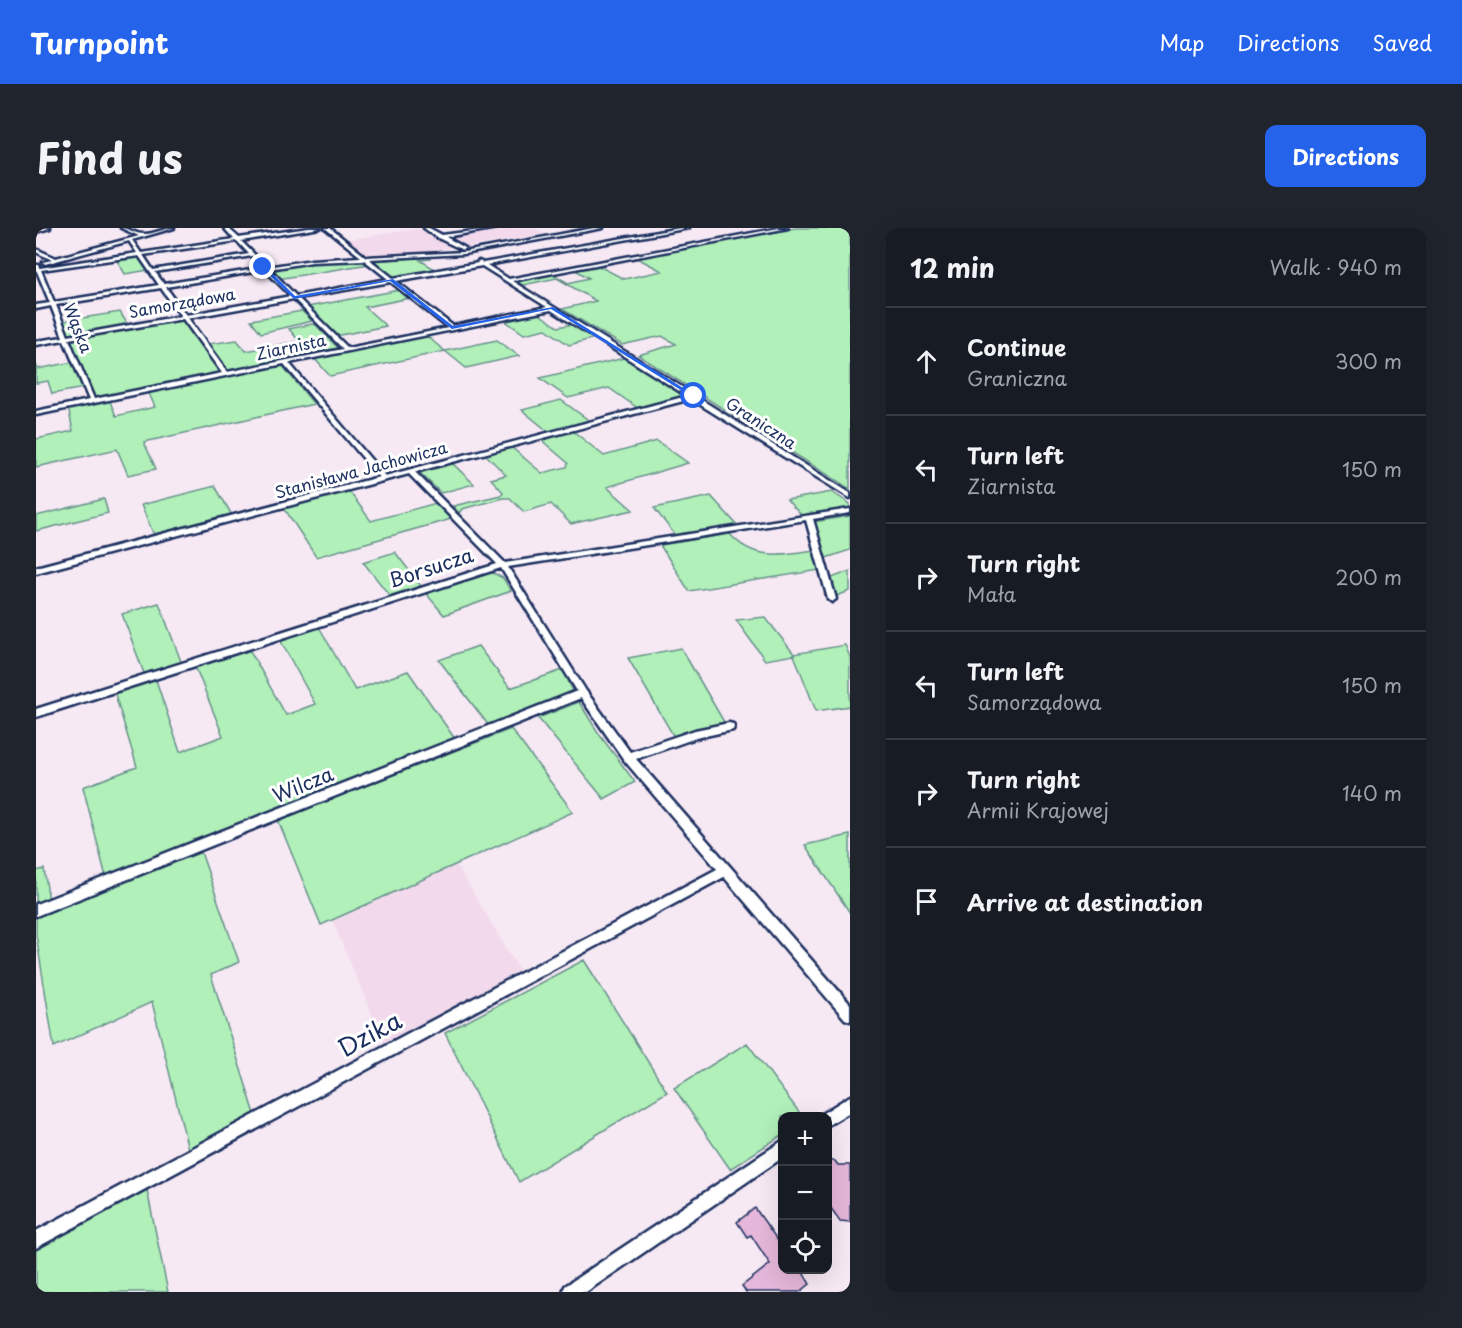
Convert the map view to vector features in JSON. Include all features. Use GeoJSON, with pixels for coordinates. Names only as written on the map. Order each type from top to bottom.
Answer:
{"type":"FeatureCollection","features":[{"type":"Feature","properties":{"kind":"street"},"geometry":{"type":"LineString","coordinates":[[36,231],[48,228]]}},
{"type":"Feature","properties":{"kind":"street"},"geometry":{"type":"LineString","coordinates":[[123,228],[143,236]]}},
{"type":"Feature","properties":{"kind":"street"},"geometry":{"type":"LineString","coordinates":[[37,267],[172,228]]}},
{"type":"Feature","properties":{"kind":"street"},"geometry":{"type":"LineString","coordinates":[[226,228],[346,349]]}},
{"type":"Feature","properties":{"kind":"street"},"geometry":{"type":"LineString","coordinates":[[279,228],[284,233]]}},
{"type":"Feature","properties":{"kind":"street"},"geometry":{"type":"LineString","coordinates":[[37,267],[318,228]]}},
{"type":"Feature","properties":{"kind":"street"},"geometry":{"type":"LineString","coordinates":[[327,228],[452,328]]}},
{"type":"Feature","properties":{"kind":"street"},"geometry":{"type":"LineString","coordinates":[[426,228],[462,251]]}},
{"type":"Feature","properties":{"kind":"street"},"geometry":{"type":"LineString","coordinates":[[440,237],[495,228]]}},
{"type":"Feature","properties":{"kind":"street"},"geometry":{"type":"LineString","coordinates":[[36,307],[312,261],[362,256],[437,254],[601,228]]}},
{"type":"Feature","properties":{"kind":"street","name":"Samorządowa"},"geometry":{"type":"LineString","coordinates":[[36,343],[687,228]]}},
{"type":"Feature","properties":{"kind":"street"},"geometry":{"type":"LineString","coordinates":[[509,280],[786,228]]}},
{"type":"Feature","properties":{"kind":"street"},"geometry":{"type":"LineString","coordinates":[[130,240],[143,254],[225,374]]}},
{"type":"Feature","properties":{"kind":"street"},"geometry":{"type":"LineString","coordinates":[[36,250],[56,260]]}},
{"type":"Feature","properties":{"kind":"street","name":"Graniczna"},"geometry":{"type":"LineString","coordinates":[[462,251],[850,496]]}},
{"type":"Feature","properties":{"kind":"street"},"geometry":{"type":"LineString","coordinates":[[153,271],[252,255]]}},
{"type":"Feature","properties":{"kind":"street","name":"Wąska"},"geometry":{"type":"LineString","coordinates":[[37,267],[92,402]]}},
{"type":"Feature","properties":{"kind":"street","name":"Ziarnista"},"geometry":{"type":"LineString","coordinates":[[36,412],[552,308]]}},
{"type":"Feature","properties":{"kind":"street"},"geometry":{"type":"LineString","coordinates":[[285,362],[383,478]]}},
{"type":"Feature","properties":{"kind":"street","name":"Stanisława Jachowicza"},"geometry":{"type":"LineString","coordinates":[[36,570],[694,396]]}},
{"type":"Feature","properties":{"kind":"street"},"geometry":{"type":"LineString","coordinates":[[410,471],[503,565],[584,693],[628,757],[821,984],[850,1014]]}},
{"type":"Feature","properties":{"kind":"street","name":"Borsucza"},"geometry":{"type":"LineString","coordinates":[[36,713],[503,565],[850,511]]}},
{"type":"Feature","properties":{"kind":"street"},"geometry":{"type":"LineString","coordinates":[[809,518],[832,599]]}},
{"type":"Feature","properties":{"kind":"street","name":"Wilcza"},"geometry":{"type":"LineString","coordinates":[[36,910],[584,693]]}},
{"type":"Feature","properties":{"kind":"street"},"geometry":{"type":"LineString","coordinates":[[628,757],[695,734],[729,727]]}},
{"type":"Feature","properties":{"kind":"street","name":"Dzika"},"geometry":{"type":"LineString","coordinates":[[36,1240],[726,870]]}},
{"type":"Feature","properties":{"kind":"street"},"geometry":{"type":"LineString","coordinates":[[832,1115],[850,1103]]}},
{"type":"Feature","properties":{"kind":"street"},"geometry":{"type":"LineString","coordinates":[[571,1292],[778,1152]]}},
{"type":"Feature","properties":{"kind":"shaded area"},"geometry":{"type":"Polygon","coordinates":[[[419,228],[451,248],[422,253],[363,254],[345,240],[419,228]]]}},
{"type":"Feature","properties":{"kind":"shaded area"},"geometry":{"type":"Polygon","coordinates":[[[504,228],[535,228],[545,234],[464,248],[447,237],[504,228]]]}},
{"type":"Feature","properties":{"kind":"shaded area"},"geometry":{"type":"Polygon","coordinates":[[[456,864],[522,974],[385,1046],[332,920],[456,864]]]}},
{"type":"Feature","properties":{"kind":"green space"},"geometry":{"type":"Polygon","coordinates":[[[795,228],[850,228],[850,489],[638,355],[676,344],[662,336],[622,345],[562,309],[596,301],[557,278],[523,285],[514,279],[550,272],[568,283],[589,278],[572,268],[595,264],[624,279],[662,271],[635,257],[795,228]]]}},
{"type":"Feature","properties":{"kind":"green space"},"geometry":{"type":"Polygon","coordinates":[[[140,257],[149,270],[125,274],[116,259],[140,257]]]}},
{"type":"Feature","properties":{"kind":"green space"},"geometry":{"type":"Polygon","coordinates":[[[430,257],[431,259],[420,260],[436,270],[392,278],[370,261],[430,257]]]}},
{"type":"Feature","properties":{"kind":"green space"},"geometry":{"type":"Polygon","coordinates":[[[363,260],[369,264],[278,279],[270,270],[326,261],[363,260]]]}},
{"type":"Feature","properties":{"kind":"green space"},"geometry":{"type":"Polygon","coordinates":[[[400,290],[410,298],[365,307],[386,326],[336,336],[307,307],[400,290]]]}},
{"type":"Feature","properties":{"kind":"green space"},"geometry":{"type":"Polygon","coordinates":[[[302,311],[312,321],[261,333],[251,320],[302,311]]]}},
{"type":"Feature","properties":{"kind":"green space"},"geometry":{"type":"Polygon","coordinates":[[[535,311],[558,327],[573,324],[595,338],[569,345],[546,329],[524,334],[501,318],[535,311]]]}},
{"type":"Feature","properties":{"kind":"green space"},"geometry":{"type":"Polygon","coordinates":[[[120,312],[128,325],[69,336],[63,321],[120,312]]]}},
{"type":"Feature","properties":{"kind":"green space"},"geometry":{"type":"Polygon","coordinates":[[[177,319],[185,320],[221,374],[95,400],[70,338],[177,319]]]}},
{"type":"Feature","properties":{"kind":"green space"},"geometry":{"type":"Polygon","coordinates":[[[316,325],[338,348],[231,371],[226,370],[208,344],[237,340],[246,351],[299,341],[289,329],[316,325]]]}},
{"type":"Feature","properties":{"kind":"green space"},"geometry":{"type":"Polygon","coordinates":[[[424,334],[445,351],[330,376],[313,357],[424,334]]]}},
{"type":"Feature","properties":{"kind":"green space"},"geometry":{"type":"Polygon","coordinates":[[[497,340],[519,356],[466,368],[445,351],[497,340]]]}},
{"type":"Feature","properties":{"kind":"green space"},"geometry":{"type":"Polygon","coordinates":[[[624,358],[682,395],[681,398],[639,409],[609,388],[568,398],[540,378],[624,358]]]}},
{"type":"Feature","properties":{"kind":"green space"},"geometry":{"type":"Polygon","coordinates":[[[72,362],[84,388],[52,394],[48,381],[36,383],[36,364],[38,369],[72,362]]]}},
{"type":"Feature","properties":{"kind":"green space"},"geometry":{"type":"Polygon","coordinates":[[[281,364],[314,404],[144,442],[156,469],[128,475],[117,449],[36,467],[36,439],[73,431],[68,407],[109,399],[116,416],[155,407],[148,391],[281,364]]]}},
{"type":"Feature","properties":{"kind":"green space"},"geometry":{"type":"Polygon","coordinates":[[[561,400],[591,422],[550,433],[522,410],[561,400]]]}},
{"type":"Feature","properties":{"kind":"green space"},"geometry":{"type":"Polygon","coordinates":[[[573,431],[604,456],[657,441],[688,463],[607,487],[633,510],[571,524],[551,504],[524,512],[510,498],[462,509],[459,513],[453,506],[501,495],[503,492],[491,479],[506,475],[485,454],[511,447],[542,473],[567,467],[568,463],[540,439],[573,431]]]}},
{"type":"Feature","properties":{"kind":"green space"},"geometry":{"type":"Polygon","coordinates":[[[452,463],[474,484],[441,493],[421,474],[423,470],[452,463]]]}},
{"type":"Feature","properties":{"kind":"green space"},"geometry":{"type":"Polygon","coordinates":[[[215,486],[232,515],[154,535],[141,505],[215,486]]]}},
{"type":"Feature","properties":{"kind":"green space"},"geometry":{"type":"Polygon","coordinates":[[[349,491],[371,521],[436,503],[451,519],[316,557],[284,508],[349,491]]]}},
{"type":"Feature","properties":{"kind":"green space"},"geometry":{"type":"Polygon","coordinates":[[[832,492],[850,504],[850,509],[802,516],[787,500],[832,492]]]}},
{"type":"Feature","properties":{"kind":"green space"},"geometry":{"type":"Polygon","coordinates":[[[711,496],[738,526],[675,535],[654,508],[711,496]]]}},
{"type":"Feature","properties":{"kind":"green space"},"geometry":{"type":"Polygon","coordinates":[[[104,499],[108,513],[36,531],[36,516],[104,499]]]}},
{"type":"Feature","properties":{"kind":"green space"},"geometry":{"type":"Polygon","coordinates":[[[850,516],[850,550],[823,559],[813,522],[850,516]]]}},
{"type":"Feature","properties":{"kind":"green space"},"geometry":{"type":"Polygon","coordinates":[[[730,534],[748,549],[769,554],[815,550],[820,570],[689,591],[660,545],[730,534]]]}},
{"type":"Feature","properties":{"kind":"green space"},"geometry":{"type":"Polygon","coordinates":[[[395,552],[421,586],[390,596],[363,562],[395,552]]]}},
{"type":"Feature","properties":{"kind":"green space"},"geometry":{"type":"Polygon","coordinates":[[[850,571],[850,591],[834,597],[829,579],[850,571]]]}},
{"type":"Feature","properties":{"kind":"green space"},"geometry":{"type":"Polygon","coordinates":[[[491,572],[503,578],[511,591],[444,615],[424,591],[491,572]]]}},
{"type":"Feature","properties":{"kind":"green space"},"geometry":{"type":"Polygon","coordinates":[[[159,603],[182,664],[145,676],[122,614],[159,603]]]}},
{"type":"Feature","properties":{"kind":"green space"},"geometry":{"type":"Polygon","coordinates":[[[765,617],[794,654],[845,645],[850,657],[850,706],[816,711],[794,655],[765,660],[736,620],[765,617]]]}},
{"type":"Feature","properties":{"kind":"green space"},"geometry":{"type":"Polygon","coordinates":[[[318,625],[355,690],[408,671],[455,739],[106,877],[83,787],[137,767],[114,691],[155,677],[180,752],[223,736],[195,666],[249,649],[286,715],[315,704],[279,638],[318,625]]]}},
{"type":"Feature","properties":{"kind":"green space"},"geometry":{"type":"Polygon","coordinates":[[[478,646],[510,688],[563,670],[574,693],[489,726],[439,660],[478,646]]]}},
{"type":"Feature","properties":{"kind":"green space"},"geometry":{"type":"Polygon","coordinates":[[[681,648],[724,722],[717,726],[674,737],[628,658],[681,648]]]}},
{"type":"Feature","properties":{"kind":"green space"},"geometry":{"type":"Polygon","coordinates":[[[579,702],[599,734],[635,782],[604,799],[538,718],[579,702]]]}},
{"type":"Feature","properties":{"kind":"green space"},"geometry":{"type":"Polygon","coordinates":[[[511,729],[573,812],[321,925],[278,820],[511,729]]]}},
{"type":"Feature","properties":{"kind":"green space"},"geometry":{"type":"Polygon","coordinates":[[[850,835],[850,913],[805,845],[850,835]]]}},
{"type":"Feature","properties":{"kind":"green space"},"geometry":{"type":"Polygon","coordinates":[[[201,852],[239,962],[211,975],[255,1114],[188,1149],[152,1002],[54,1047],[36,935],[36,917],[201,852]]]}},
{"type":"Feature","properties":{"kind":"green space"},"geometry":{"type":"Polygon","coordinates":[[[44,869],[49,901],[36,906],[36,871],[44,869]]]}},
{"type":"Feature","properties":{"kind":"green space"},"geometry":{"type":"Polygon","coordinates":[[[584,960],[667,1092],[519,1182],[445,1033],[584,960]]]}},
{"type":"Feature","properties":{"kind":"green space"},"geometry":{"type":"Polygon","coordinates":[[[747,1043],[799,1112],[778,1112],[778,1138],[730,1169],[674,1088],[747,1043]]]}},
{"type":"Feature","properties":{"kind":"green space"},"geometry":{"type":"Polygon","coordinates":[[[147,1190],[168,1292],[36,1292],[36,1249],[147,1190]]]}},
{"type":"Feature","properties":{"kind":"building"},"geometry":{"type":"Polygon","coordinates":[[[832,1161],[838,1165],[850,1165],[850,1222],[840,1221],[832,1210],[832,1161]]]}},
{"type":"Feature","properties":{"kind":"building"},"geometry":{"type":"Polygon","coordinates":[[[755,1208],[778,1241],[778,1274],[804,1274],[810,1284],[800,1292],[746,1292],[742,1286],[770,1264],[751,1235],[747,1237],[737,1222],[755,1208]]]}},
{"type":"Feature","properties":{"kind":"route"},"geometry":{"type":"LineString","coordinates":[[263,267],[294,297],[391,280],[452,328],[552,308],[694,396]]}}]}
